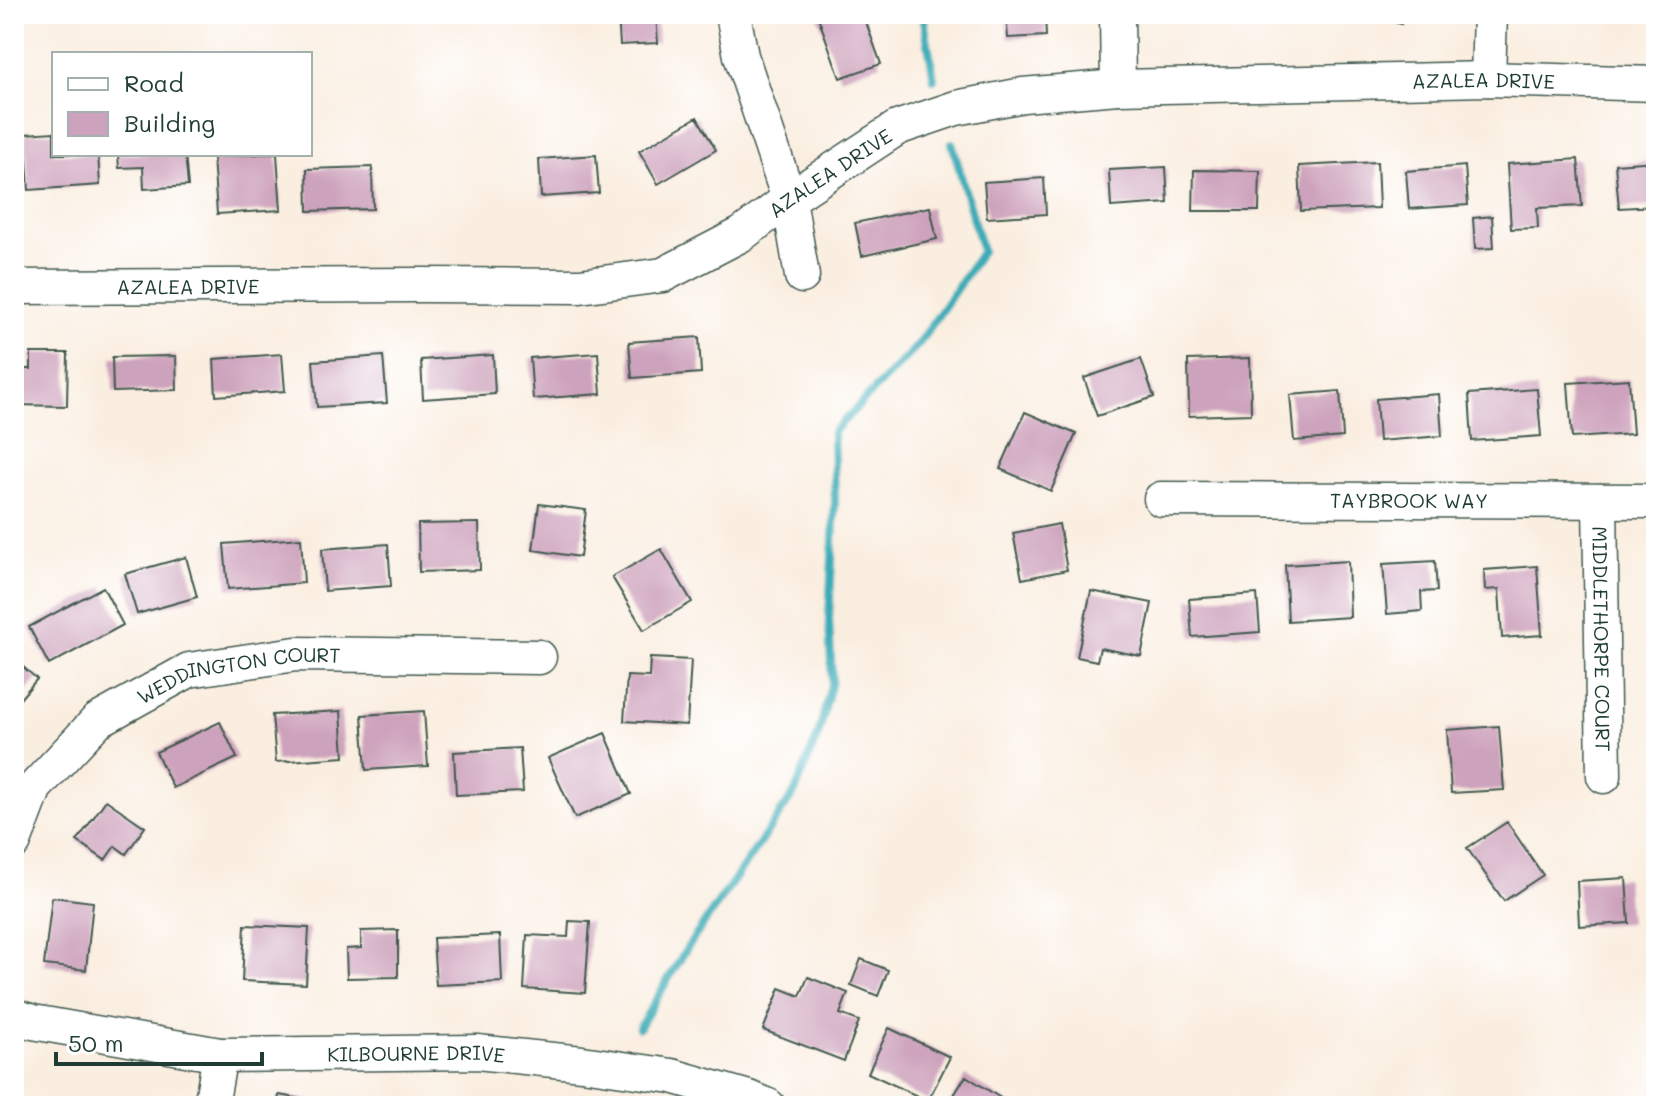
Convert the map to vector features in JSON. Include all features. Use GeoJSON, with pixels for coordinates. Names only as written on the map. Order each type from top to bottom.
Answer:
{"type":"FeatureCollection","features":[{"type":"Feature","properties":{"kind":"street"},"geometry":{"type":"LineString","coordinates":[[733,14],[741,56],[789,199],[802,276]]}},
{"type":"Feature","properties":{"kind":"street"},"geometry":{"type":"LineString","coordinates":[[1117,14],[1118,87]]}},
{"type":"Feature","properties":{"kind":"street"},"geometry":{"type":"LineString","coordinates":[[1488,79],[1490,14]]}},
{"type":"Feature","properties":{"kind":"street","name":"AZALEA DRIVE"},"geometry":{"type":"LineString","coordinates":[[14,287],[580,286],[663,275],[742,234],[897,128],[956,108],[1023,95],[1118,87],[1488,79],[1656,84]]}},
{"type":"Feature","properties":{"kind":"street","name":"TAYBROOK WAY"},"geometry":{"type":"LineString","coordinates":[[1161,499],[1656,501]]}},
{"type":"Feature","properties":{"kind":"street","name":"MIDDLETHORPE COURT"},"geometry":{"type":"LineString","coordinates":[[1600,501],[1604,776]]}},
{"type":"Feature","properties":{"kind":"street","name":"WEDDINGTON COURT"},"geometry":{"type":"LineString","coordinates":[[14,842],[35,787],[97,721],[189,670],[296,654],[539,657]]}},
{"type":"Feature","properties":{"kind":"street","name":"KILBOURNE DRIVE"},"geometry":{"type":"LineString","coordinates":[[14,1016],[220,1055],[477,1052],[582,1063],[672,1076],[768,1106]]}},
{"type":"Feature","properties":{"kind":"street"},"geometry":{"type":"LineString","coordinates":[[211,1106],[220,1055]]}},
{"type":"Feature","properties":{"kind":"building"},"geometry":{"type":"Polygon","coordinates":[[[618,14],[656,14],[658,43],[620,45],[618,14]]]}},
{"type":"Feature","properties":{"kind":"building"},"geometry":{"type":"Polygon","coordinates":[[[817,14],[863,14],[881,64],[840,78],[817,14]]]}},
{"type":"Feature","properties":{"kind":"building"},"geometry":{"type":"Polygon","coordinates":[[[1006,14],[1045,14],[1046,36],[1008,38],[1006,14]]]}},
{"type":"Feature","properties":{"kind":"building"},"geometry":{"type":"Polygon","coordinates":[[[1365,14],[1404,14],[1401,24],[1365,14]]]}},
{"type":"Feature","properties":{"kind":"building"},"geometry":{"type":"Polygon","coordinates":[[[697,117],[716,150],[658,184],[639,151],[697,117]]]}},
{"type":"Feature","properties":{"kind":"building"},"geometry":{"type":"Polygon","coordinates":[[[52,132],[52,156],[98,156],[100,185],[29,190],[25,134],[52,132]]]}},
{"type":"Feature","properties":{"kind":"building"},"geometry":{"type":"Polygon","coordinates":[[[596,155],[599,193],[541,197],[539,159],[596,155]]]}},
{"type":"Feature","properties":{"kind":"building"},"geometry":{"type":"Polygon","coordinates":[[[118,156],[185,156],[188,186],[144,189],[143,167],[119,168],[118,156]]]}},
{"type":"Feature","properties":{"kind":"building"},"geometry":{"type":"Polygon","coordinates":[[[277,156],[281,210],[217,214],[213,157],[277,156]]]}},
{"type":"Feature","properties":{"kind":"building"},"geometry":{"type":"Polygon","coordinates":[[[1578,159],[1582,206],[1537,208],[1538,228],[1511,229],[1507,164],[1578,159]]]}},
{"type":"Feature","properties":{"kind":"building"},"geometry":{"type":"Polygon","coordinates":[[[1656,161],[1656,206],[1619,208],[1615,164],[1656,161]]]}},
{"type":"Feature","properties":{"kind":"building"},"geometry":{"type":"Polygon","coordinates":[[[1377,162],[1379,208],[1301,211],[1299,166],[1377,162]]]}},
{"type":"Feature","properties":{"kind":"building"},"geometry":{"type":"Polygon","coordinates":[[[1465,166],[1468,205],[1409,209],[1406,171],[1465,166]]]}},
{"type":"Feature","properties":{"kind":"building"},"geometry":{"type":"Polygon","coordinates":[[[372,167],[373,209],[308,211],[307,169],[372,167]]]}},
{"type":"Feature","properties":{"kind":"building"},"geometry":{"type":"Polygon","coordinates":[[[1166,167],[1168,203],[1111,207],[1109,170],[1166,167]]]}},
{"type":"Feature","properties":{"kind":"building"},"geometry":{"type":"Polygon","coordinates":[[[1194,170],[1260,171],[1259,211],[1193,211],[1194,170]]]}},
{"type":"Feature","properties":{"kind":"building"},"geometry":{"type":"Polygon","coordinates":[[[1044,178],[1046,214],[987,218],[984,182],[1044,178]]]}},
{"type":"Feature","properties":{"kind":"building"},"geometry":{"type":"Polygon","coordinates":[[[930,207],[937,239],[862,256],[855,223],[930,207]]]}},
{"type":"Feature","properties":{"kind":"building"},"geometry":{"type":"Polygon","coordinates":[[[1492,216],[1494,248],[1475,249],[1473,218],[1492,216]]]}},
{"type":"Feature","properties":{"kind":"building"},"geometry":{"type":"Polygon","coordinates":[[[699,337],[701,373],[632,378],[629,342],[699,337]]]}},
{"type":"Feature","properties":{"kind":"building"},"geometry":{"type":"Polygon","coordinates":[[[31,353],[68,353],[67,406],[14,405],[14,369],[31,369],[31,353]]]}},
{"type":"Feature","properties":{"kind":"building"},"geometry":{"type":"Polygon","coordinates":[[[598,353],[601,394],[533,399],[530,358],[598,353]]]}},
{"type":"Feature","properties":{"kind":"building"},"geometry":{"type":"Polygon","coordinates":[[[282,354],[285,391],[216,396],[214,359],[282,354]]]}},
{"type":"Feature","properties":{"kind":"building"},"geometry":{"type":"Polygon","coordinates":[[[493,355],[495,394],[423,399],[421,360],[493,355]]]}},
{"type":"Feature","properties":{"kind":"building"},"geometry":{"type":"Polygon","coordinates":[[[176,356],[177,390],[113,392],[112,357],[176,356]]]}},
{"type":"Feature","properties":{"kind":"building"},"geometry":{"type":"Polygon","coordinates":[[[383,356],[387,403],[317,407],[313,361],[383,356]]]}},
{"type":"Feature","properties":{"kind":"building"},"geometry":{"type":"Polygon","coordinates":[[[1250,358],[1251,414],[1189,416],[1188,360],[1250,358]]]}},
{"type":"Feature","properties":{"kind":"building"},"geometry":{"type":"Polygon","coordinates":[[[1141,359],[1154,397],[1097,416],[1084,378],[1141,359]]]}},
{"type":"Feature","properties":{"kind":"building"},"geometry":{"type":"Polygon","coordinates":[[[1629,379],[1633,434],[1572,438],[1568,383],[1629,379]]]}},
{"type":"Feature","properties":{"kind":"building"},"geometry":{"type":"Polygon","coordinates":[[[1537,389],[1541,436],[1472,441],[1469,394],[1537,389]]]}},
{"type":"Feature","properties":{"kind":"building"},"geometry":{"type":"Polygon","coordinates":[[[1340,391],[1343,437],[1294,441],[1290,395],[1340,391]]]}},
{"type":"Feature","properties":{"kind":"building"},"geometry":{"type":"Polygon","coordinates":[[[1439,394],[1442,436],[1379,441],[1376,399],[1439,394]]]}},
{"type":"Feature","properties":{"kind":"building"},"geometry":{"type":"Polygon","coordinates":[[[1025,412],[1076,434],[1051,491],[1000,469],[1025,412]]]}},
{"type":"Feature","properties":{"kind":"building"},"geometry":{"type":"Polygon","coordinates":[[[539,504],[586,510],[580,557],[533,550],[539,504]]]}},
{"type":"Feature","properties":{"kind":"building"},"geometry":{"type":"Polygon","coordinates":[[[479,523],[480,570],[419,572],[418,524],[479,523]]]}},
{"type":"Feature","properties":{"kind":"building"},"geometry":{"type":"Polygon","coordinates":[[[1059,524],[1067,570],[1022,579],[1013,533],[1059,524]]]}},
{"type":"Feature","properties":{"kind":"building"},"geometry":{"type":"Polygon","coordinates":[[[301,538],[304,583],[228,589],[224,544],[301,538]]]}},
{"type":"Feature","properties":{"kind":"building"},"geometry":{"type":"Polygon","coordinates":[[[388,544],[391,586],[325,591],[322,549],[388,544]]]}},
{"type":"Feature","properties":{"kind":"building"},"geometry":{"type":"Polygon","coordinates":[[[661,549],[692,602],[644,630],[612,577],[661,549]]]}},
{"type":"Feature","properties":{"kind":"building"},"geometry":{"type":"Polygon","coordinates":[[[186,557],[197,597],[137,614],[125,574],[186,557]]]}},
{"type":"Feature","properties":{"kind":"building"},"geometry":{"type":"Polygon","coordinates":[[[1348,561],[1350,617],[1288,621],[1285,565],[1348,561]]]}},
{"type":"Feature","properties":{"kind":"building"},"geometry":{"type":"Polygon","coordinates":[[[1435,561],[1437,591],[1421,592],[1422,611],[1387,614],[1383,564],[1435,561]]]}},
{"type":"Feature","properties":{"kind":"building"},"geometry":{"type":"Polygon","coordinates":[[[1650,564],[1656,564],[1656,616],[1654,616],[1650,564]]]}},
{"type":"Feature","properties":{"kind":"building"},"geometry":{"type":"Polygon","coordinates":[[[1537,566],[1542,635],[1502,638],[1499,589],[1485,590],[1484,570],[1537,566]]]}},
{"type":"Feature","properties":{"kind":"building"},"geometry":{"type":"Polygon","coordinates":[[[103,587],[123,625],[49,665],[29,627],[103,587]]]}},
{"type":"Feature","properties":{"kind":"building"},"geometry":{"type":"Polygon","coordinates":[[[1091,591],[1152,603],[1141,656],[1100,648],[1097,661],[1077,657],[1091,591]]]}},
{"type":"Feature","properties":{"kind":"building"},"geometry":{"type":"Polygon","coordinates":[[[1257,594],[1260,632],[1192,637],[1189,599],[1257,594]]]}},
{"type":"Feature","properties":{"kind":"building"},"geometry":{"type":"Polygon","coordinates":[[[650,658],[691,660],[687,725],[624,721],[627,676],[649,677],[650,658]]]}},
{"type":"Feature","properties":{"kind":"building"},"geometry":{"type":"Polygon","coordinates":[[[14,659],[37,679],[14,706],[14,659]]]}},
{"type":"Feature","properties":{"kind":"building"},"geometry":{"type":"Polygon","coordinates":[[[341,711],[344,757],[276,762],[272,715],[341,711]]]}},
{"type":"Feature","properties":{"kind":"building"},"geometry":{"type":"Polygon","coordinates":[[[424,711],[428,766],[366,770],[362,715],[424,711]]]}},
{"type":"Feature","properties":{"kind":"building"},"geometry":{"type":"Polygon","coordinates":[[[220,722],[237,758],[173,788],[156,752],[220,722]]]}},
{"type":"Feature","properties":{"kind":"building"},"geometry":{"type":"Polygon","coordinates":[[[1499,726],[1504,790],[1451,793],[1447,730],[1499,726]]]}},
{"type":"Feature","properties":{"kind":"building"},"geometry":{"type":"Polygon","coordinates":[[[605,733],[631,794],[575,818],[548,758],[605,733]]]}},
{"type":"Feature","properties":{"kind":"building"},"geometry":{"type":"Polygon","coordinates":[[[520,748],[523,792],[456,795],[454,752],[520,748]]]}},
{"type":"Feature","properties":{"kind":"building"},"geometry":{"type":"Polygon","coordinates":[[[106,800],[145,827],[126,854],[115,846],[105,860],[77,841],[106,800]]]}},
{"type":"Feature","properties":{"kind":"building"},"geometry":{"type":"Polygon","coordinates":[[[1507,822],[1543,875],[1504,901],[1467,848],[1507,822]]]}},
{"type":"Feature","properties":{"kind":"building"},"geometry":{"type":"Polygon","coordinates":[[[1626,878],[1629,923],[1579,926],[1577,881],[1626,878]]]}},
{"type":"Feature","properties":{"kind":"building"},"geometry":{"type":"Polygon","coordinates":[[[52,897],[93,902],[86,970],[44,965],[52,897]]]}},
{"type":"Feature","properties":{"kind":"building"},"geometry":{"type":"Polygon","coordinates":[[[569,921],[590,922],[585,993],[524,989],[527,935],[568,937],[569,921]]]}},
{"type":"Feature","properties":{"kind":"building"},"geometry":{"type":"Polygon","coordinates":[[[245,925],[309,928],[306,984],[242,981],[245,925]]]}},
{"type":"Feature","properties":{"kind":"building"},"geometry":{"type":"Polygon","coordinates":[[[398,930],[398,977],[347,978],[346,949],[361,948],[361,931],[398,930]]]}},
{"type":"Feature","properties":{"kind":"building"},"geometry":{"type":"Polygon","coordinates":[[[500,935],[502,982],[436,985],[433,938],[500,935]]]}},
{"type":"Feature","properties":{"kind":"building"},"geometry":{"type":"Polygon","coordinates":[[[861,959],[888,970],[878,996],[851,985],[861,959]]]}},
{"type":"Feature","properties":{"kind":"building"},"geometry":{"type":"Polygon","coordinates":[[[808,977],[848,993],[840,1014],[859,1021],[844,1061],[763,1030],[780,988],[800,996],[808,977]]]}},
{"type":"Feature","properties":{"kind":"building"},"geometry":{"type":"Polygon","coordinates":[[[889,1028],[950,1057],[928,1101],[868,1073],[889,1028]]]}},
{"type":"Feature","properties":{"kind":"building"},"geometry":{"type":"Polygon","coordinates":[[[966,1076],[1013,1106],[947,1106],[966,1076]]]}},
{"type":"Feature","properties":{"kind":"building"},"geometry":{"type":"Polygon","coordinates":[[[279,1095],[325,1103],[324,1106],[277,1106],[279,1095]]]}},
{"type":"Feature","properties":{"kind":"waterway"},"geometry":{"type":"LineString","coordinates":[[923,14],[934,79]]}},
{"type":"Feature","properties":{"kind":"waterway"},"geometry":{"type":"LineString","coordinates":[[639,1028],[687,948],[795,792],[819,732],[832,681],[829,619],[835,501],[833,432],[918,345],[982,251],[952,143]]}}]}
